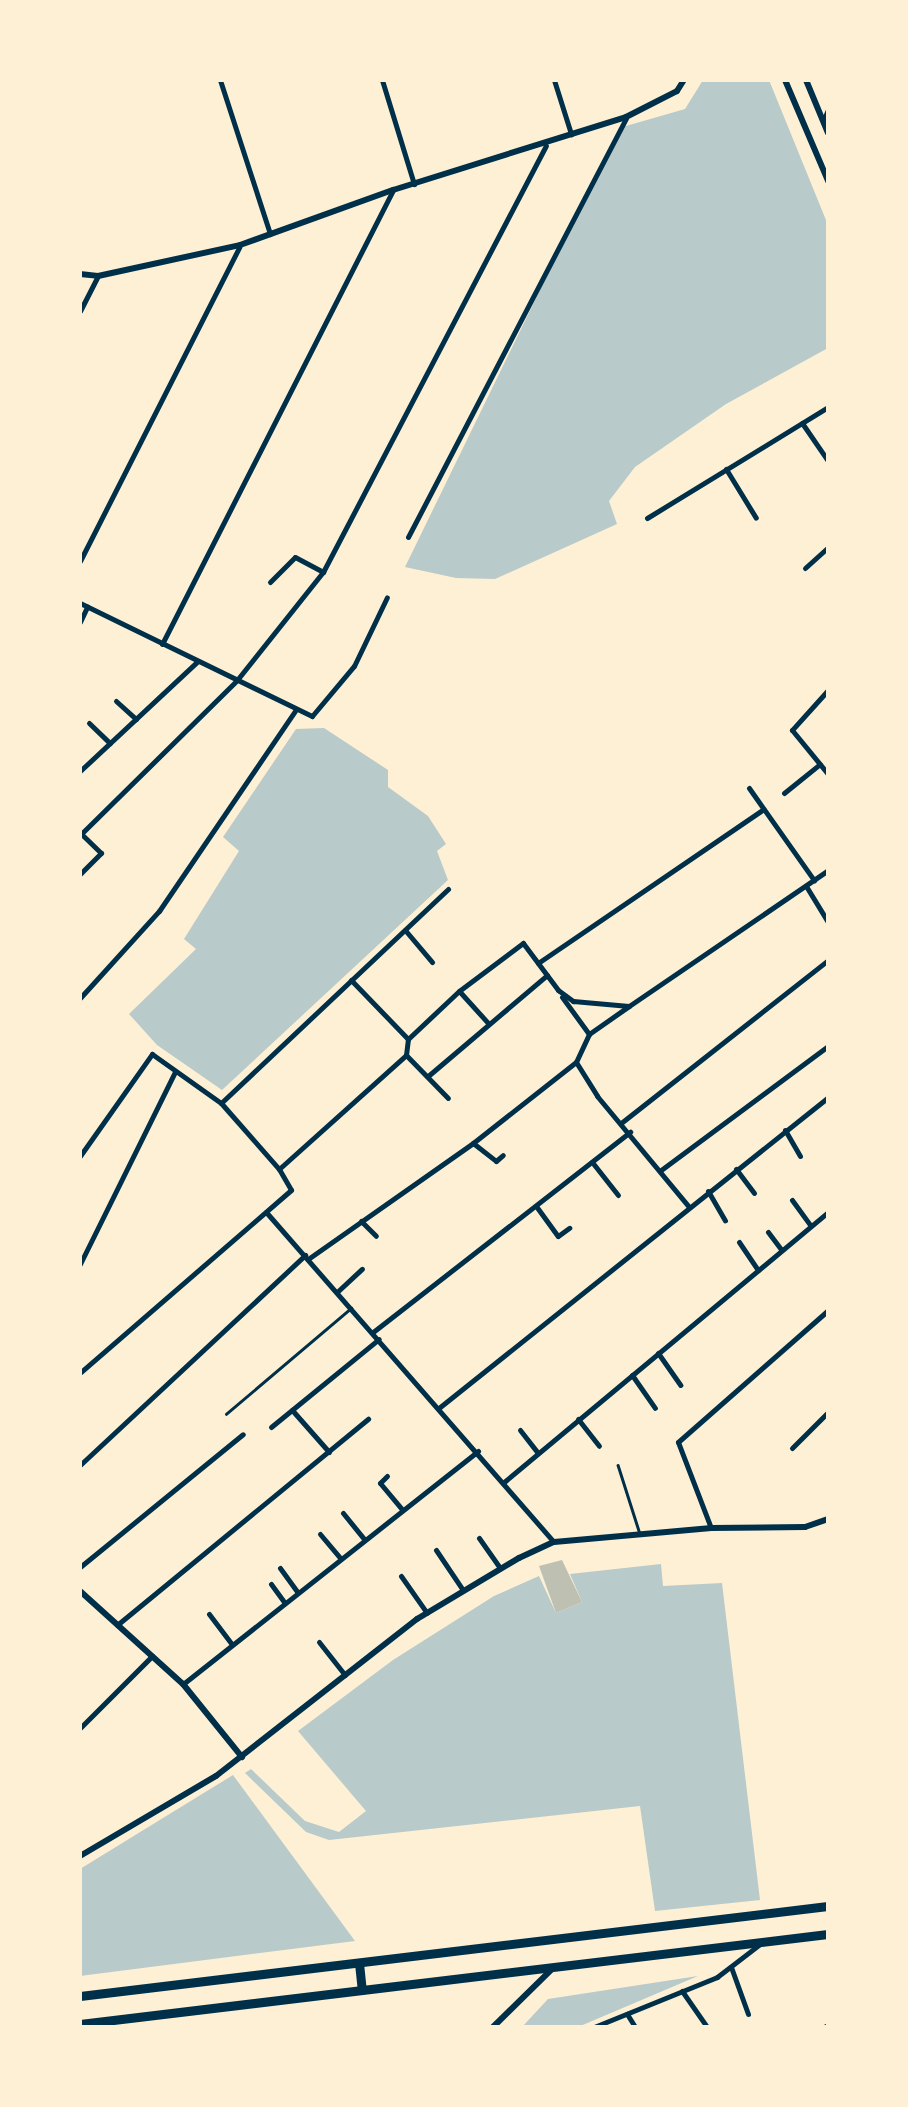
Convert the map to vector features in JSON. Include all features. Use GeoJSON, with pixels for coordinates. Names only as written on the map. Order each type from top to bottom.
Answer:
{"type":"FeatureCollection","features":[{"type":"Feature","properties":{"kind":"main road"},"geometry":{"type":"LineString","coordinates":[[80,1996],[828,1906]]}},
{"type":"Feature","properties":{"kind":"main road"},"geometry":{"type":"LineString","coordinates":[[80,2024],[828,1934]]}},
{"type":"Feature","properties":{"kind":"main road"},"geometry":{"type":"LineString","coordinates":[[360,1962],[362,1990]]}},
{"type":"Feature","properties":{"kind":"street"},"geometry":{"type":"LineString","coordinates":[[220,80],[270,234]]}},
{"type":"Feature","properties":{"kind":"street"},"geometry":{"type":"LineString","coordinates":[[382,80],[414,184]]}},
{"type":"Feature","properties":{"kind":"street"},"geometry":{"type":"LineString","coordinates":[[554,80],[571,134]]}},
{"type":"Feature","properties":{"kind":"street"},"geometry":{"type":"LineString","coordinates":[[80,274],[98,276],[240,245],[393,190],[546,146],[626,117],[676,91],[684,80]]}},
{"type":"Feature","properties":{"kind":"street"},"geometry":{"type":"LineString","coordinates":[[785,80],[828,181]]}},
{"type":"Feature","properties":{"kind":"street"},"geometry":{"type":"LineString","coordinates":[[806,80],[828,132]]}},
{"type":"Feature","properties":{"kind":"street"},"geometry":{"type":"LineString","coordinates":[[823,121],[828,110]]}},
{"type":"Feature","properties":{"kind":"street"},"geometry":{"type":"LineString","coordinates":[[408,537],[626,117]]}},
{"type":"Feature","properties":{"kind":"street"},"geometry":{"type":"LineString","coordinates":[[80,874],[100,853],[81,834],[237,680],[323,572],[546,146]]}},
{"type":"Feature","properties":{"kind":"street"},"geometry":{"type":"LineString","coordinates":[[162,644],[393,190]]}},
{"type":"Feature","properties":{"kind":"street"},"geometry":{"type":"LineString","coordinates":[[80,560],[240,245]]}},
{"type":"Feature","properties":{"kind":"street"},"geometry":{"type":"LineString","coordinates":[[80,310],[98,276]]}},
{"type":"Feature","properties":{"kind":"street"},"geometry":{"type":"LineString","coordinates":[[647,518],[828,407]]}},
{"type":"Feature","properties":{"kind":"street"},"geometry":{"type":"LineString","coordinates":[[802,423],[828,461]]}},
{"type":"Feature","properties":{"kind":"street"},"geometry":{"type":"LineString","coordinates":[[726,470],[756,518]]}},
{"type":"Feature","properties":{"kind":"street"},"geometry":{"type":"LineString","coordinates":[[805,568],[828,548]]}},
{"type":"Feature","properties":{"kind":"street"},"geometry":{"type":"LineString","coordinates":[[270,582],[294,557],[323,572]]}},
{"type":"Feature","properties":{"kind":"street"},"geometry":{"type":"LineString","coordinates":[[80,622],[83,605],[312,716],[354,666],[387,597]]}},
{"type":"Feature","properties":{"kind":"street"},"geometry":{"type":"LineString","coordinates":[[80,771],[198,662]]}},
{"type":"Feature","properties":{"kind":"street"},"geometry":{"type":"LineString","coordinates":[[828,690],[792,730],[828,774]]}},
{"type":"Feature","properties":{"kind":"street"},"geometry":{"type":"LineString","coordinates":[[116,701],[136,719]]}},
{"type":"Feature","properties":{"kind":"street"},"geometry":{"type":"LineString","coordinates":[[80,998],[160,911],[295,711]]}},
{"type":"Feature","properties":{"kind":"street"},"geometry":{"type":"LineString","coordinates":[[89,723],[110,742]]}},
{"type":"Feature","properties":{"kind":"street"},"geometry":{"type":"LineString","coordinates":[[784,794],[820,764]]}},
{"type":"Feature","properties":{"kind":"street"},"geometry":{"type":"LineString","coordinates":[[749,788],[814,880]]}},
{"type":"Feature","properties":{"kind":"street"},"geometry":{"type":"LineString","coordinates":[[538,962],[764,809]]}},
{"type":"Feature","properties":{"kind":"street"},"geometry":{"type":"LineString","coordinates":[[80,1465],[306,1257],[473,1143],[576,1062],[589,1034],[828,870]]}},
{"type":"Feature","properties":{"kind":"street"},"geometry":{"type":"LineString","coordinates":[[805,886],[828,922]]}},
{"type":"Feature","properties":{"kind":"street"},"geometry":{"type":"LineString","coordinates":[[221,1103],[448,889]]}},
{"type":"Feature","properties":{"kind":"street"},"geometry":{"type":"LineString","coordinates":[[404,930],[432,962]]}},
{"type":"Feature","properties":{"kind":"street"},"geometry":{"type":"LineString","coordinates":[[279,1169],[406,1055],[408,1039],[459,991],[523,943],[589,1034]]}},
{"type":"Feature","properties":{"kind":"street"},"geometry":{"type":"LineString","coordinates":[[621,1124],[828,960]]}},
{"type":"Feature","properties":{"kind":"street"},"geometry":{"type":"LineString","coordinates":[[428,1076],[547,976]]}},
{"type":"Feature","properties":{"kind":"street"},"geometry":{"type":"LineString","coordinates":[[350,980],[408,1039]]}},
{"type":"Feature","properties":{"kind":"street"},"geometry":{"type":"LineString","coordinates":[[558,990],[573,1001],[629,1006]]}},
{"type":"Feature","properties":{"kind":"street"},"geometry":{"type":"LineString","coordinates":[[459,991],[488,1023]]}},
{"type":"Feature","properties":{"kind":"street"},"geometry":{"type":"LineString","coordinates":[[661,1170],[828,1046]]}},
{"type":"Feature","properties":{"kind":"street"},"geometry":{"type":"LineString","coordinates":[[80,1156],[152,1054],[221,1103],[279,1169],[291,1190],[80,1374]]}},
{"type":"Feature","properties":{"kind":"street"},"geometry":{"type":"LineString","coordinates":[[406,1055],[448,1098]]}},
{"type":"Feature","properties":{"kind":"street"},"geometry":{"type":"LineString","coordinates":[[576,1062],[689,1207]]}},
{"type":"Feature","properties":{"kind":"street"},"geometry":{"type":"LineString","coordinates":[[80,1264],[175,1072]]}},
{"type":"Feature","properties":{"kind":"street"},"geometry":{"type":"LineString","coordinates":[[440,1407],[828,1097]]}},
{"type":"Feature","properties":{"kind":"street"},"geometry":{"type":"LineString","coordinates":[[785,1130],[800,1156]]}},
{"type":"Feature","properties":{"kind":"street"},"geometry":{"type":"LineString","coordinates":[[374,1332],[630,1132]]}},
{"type":"Feature","properties":{"kind":"street"},"geometry":{"type":"LineString","coordinates":[[473,1143],[496,1161],[503,1155]]}},
{"type":"Feature","properties":{"kind":"street"},"geometry":{"type":"LineString","coordinates":[[591,1162],[618,1195]]}},
{"type":"Feature","properties":{"kind":"street"},"geometry":{"type":"LineString","coordinates":[[736,1169],[754,1193]]}},
{"type":"Feature","properties":{"kind":"street"},"geometry":{"type":"LineString","coordinates":[[708,1192],[724,1221]]}},
{"type":"Feature","properties":{"kind":"street"},"geometry":{"type":"LineString","coordinates":[[792,1200],[811,1226]]}},
{"type":"Feature","properties":{"kind":"street"},"geometry":{"type":"LineString","coordinates":[[536,1206],[558,1236],[569,1228]]}},
{"type":"Feature","properties":{"kind":"street"},"geometry":{"type":"LineString","coordinates":[[266,1212],[554,1542]]}},
{"type":"Feature","properties":{"kind":"street"},"geometry":{"type":"LineString","coordinates":[[504,1482],[828,1212]]}},
{"type":"Feature","properties":{"kind":"street"},"geometry":{"type":"LineString","coordinates":[[361,1221],[376,1236]]}},
{"type":"Feature","properties":{"kind":"street"},"geometry":{"type":"LineString","coordinates":[[768,1232],[782,1250]]}},
{"type":"Feature","properties":{"kind":"street"},"geometry":{"type":"LineString","coordinates":[[739,1242],[758,1270]]}},
{"type":"Feature","properties":{"kind":"street"},"geometry":{"type":"LineString","coordinates":[[337,1292],[362,1270]]}},
{"type":"Feature","properties":{"kind":"street"},"geometry":{"type":"LineString","coordinates":[[711,1528],[678,1442],[828,1310]]}},
{"type":"Feature","properties":{"kind":"street"},"geometry":{"type":"LineString","coordinates":[[270,1428],[380,1339]]}},
{"type":"Feature","properties":{"kind":"street"},"geometry":{"type":"LineString","coordinates":[[658,1353],[680,1385]]}},
{"type":"Feature","properties":{"kind":"street"},"geometry":{"type":"LineString","coordinates":[[632,1374],[655,1408]]}},
{"type":"Feature","properties":{"kind":"street"},"geometry":{"type":"LineString","coordinates":[[292,1410],[329,1452]]}},
{"type":"Feature","properties":{"kind":"street"},"geometry":{"type":"LineString","coordinates":[[792,1448],[828,1411]]}},
{"type":"Feature","properties":{"kind":"street"},"geometry":{"type":"LineString","coordinates":[[118,1626],[368,1419]]}},
{"type":"Feature","properties":{"kind":"street"},"geometry":{"type":"LineString","coordinates":[[578,1419],[598,1446]]}},
{"type":"Feature","properties":{"kind":"street"},"geometry":{"type":"LineString","coordinates":[[520,1430],[538,1452]]}},
{"type":"Feature","properties":{"kind":"street"},"geometry":{"type":"LineString","coordinates":[[80,1567],[243,1434]]}},
{"type":"Feature","properties":{"kind":"street"},"geometry":{"type":"LineString","coordinates":[[183,1684],[478,1451]]}},
{"type":"Feature","properties":{"kind":"street"},"geometry":{"type":"LineString","coordinates":[[387,1476],[380,1482],[402,1509]]}},
{"type":"Feature","properties":{"kind":"street"},"geometry":{"type":"LineString","coordinates":[[344,1513],[364,1538]]}},
{"type":"Feature","properties":{"kind":"street"},"geometry":{"type":"LineString","coordinates":[[80,1856],[242,1757],[428,1613],[500,1568],[554,1542],[711,1528],[805,1527],[828,1519]]}},
{"type":"Feature","properties":{"kind":"street"},"geometry":{"type":"LineString","coordinates":[[320,1534],[340,1557]]}},
{"type":"Feature","properties":{"kind":"street"},"geometry":{"type":"LineString","coordinates":[[480,1538],[500,1568]]}},
{"type":"Feature","properties":{"kind":"street"},"geometry":{"type":"LineString","coordinates":[[436,1550],[464,1590]]}},
{"type":"Feature","properties":{"kind":"street"},"geometry":{"type":"LineString","coordinates":[[280,1568],[297,1592]]}},
{"type":"Feature","properties":{"kind":"street"},"geometry":{"type":"LineString","coordinates":[[401,1576],[428,1613]]}},
{"type":"Feature","properties":{"kind":"street"},"geometry":{"type":"LineString","coordinates":[[271,1584],[284,1602]]}},
{"type":"Feature","properties":{"kind":"street"},"geometry":{"type":"LineString","coordinates":[[80,1591],[183,1684],[242,1757]]}},
{"type":"Feature","properties":{"kind":"street"},"geometry":{"type":"LineString","coordinates":[[209,1614],[232,1644]]}},
{"type":"Feature","properties":{"kind":"street"},"geometry":{"type":"LineString","coordinates":[[319,1642],[346,1676]]}},
{"type":"Feature","properties":{"kind":"street"},"geometry":{"type":"LineString","coordinates":[[80,1728],[152,1656]]}},
{"type":"Feature","properties":{"kind":"street"},"geometry":{"type":"LineString","coordinates":[[594,2027],[731,1967],[764,1941]]}},
{"type":"Feature","properties":{"kind":"street"},"geometry":{"type":"LineString","coordinates":[[494,2027],[555,1966]]}},
{"type":"Feature","properties":{"kind":"street"},"geometry":{"type":"LineString","coordinates":[[731,1967],[748,2014]]}},
{"type":"Feature","properties":{"kind":"street"},"geometry":{"type":"LineString","coordinates":[[682,1991],[707,2027]]}},
{"type":"Feature","properties":{"kind":"street"},"geometry":{"type":"LineString","coordinates":[[627,2014],[635,2027]]}},
{"type":"Feature","properties":{"kind":"lane"},"geometry":{"type":"LineString","coordinates":[[226,1414],[352,1308]]}},
{"type":"Feature","properties":{"kind":"lane"},"geometry":{"type":"LineString","coordinates":[[618,1464],[640,1534]]}},
{"type":"Feature","properties":{"kind":"shaded area"},"geometry":{"type":"Polygon","coordinates":[[[703,80],[769,80],[828,225],[828,348],[726,404],[635,467],[609,501],[617,524],[495,579],[456,578],[405,567],[619,128],[685,109],[703,80]]]}},
{"type":"Feature","properties":{"kind":"shaded area"},"geometry":{"type":"Polygon","coordinates":[[[324,728],[388,770],[388,787],[428,816],[446,844],[437,851],[448,880],[222,1090],[157,1045],[129,1014],[196,949],[184,939],[239,851],[223,837],[296,729],[324,728]]]}},
{"type":"Feature","properties":{"kind":"shaded area"},"geometry":{"type":"Polygon","coordinates":[[[661,1564],[663,1586],[722,1583],[760,1900],[655,1911],[640,1806],[329,1840],[306,1832],[245,1773],[251,1769],[305,1821],[339,1832],[366,1811],[298,1731],[393,1660],[494,1596],[539,1576],[556,1613],[582,1602],[570,1574],[661,1564]]]}},
{"type":"Feature","properties":{"kind":"shaded area"},"geometry":{"type":"Polygon","coordinates":[[[233,1775],[355,1941],[80,1976],[80,1869],[233,1775]]]}},
{"type":"Feature","properties":{"kind":"shaded area"},"geometry":{"type":"Polygon","coordinates":[[[698,1976],[578,2027],[522,2027],[548,1999],[698,1976]]]}},
{"type":"Feature","properties":{"kind":"building"},"geometry":{"type":"Polygon","coordinates":[[[562,1560],[582,1602],[556,1613],[539,1566],[562,1560]]]}}]}
